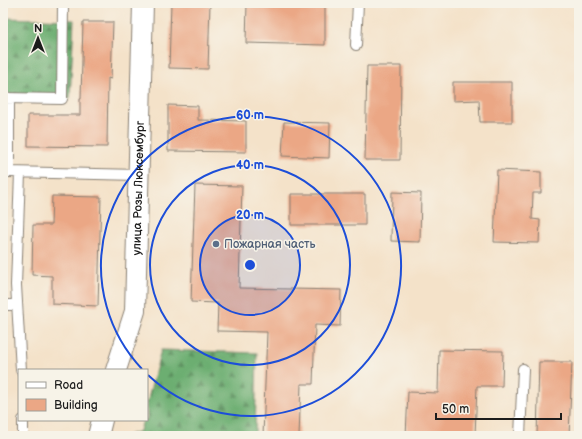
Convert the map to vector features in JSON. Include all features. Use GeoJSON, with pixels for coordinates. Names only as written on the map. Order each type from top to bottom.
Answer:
{"type":"FeatureCollection","features":[{"type":"Feature","properties":{"kind":"street","name":"улица Розы Люксембург"},"geometry":{"type":"LineString","coordinates":[[116,369],[135,311],[143,3]]}},
{"type":"Feature","properties":{"kind":"street"},"geometry":{"type":"LineString","coordinates":[[98,436],[102,421]]}},
{"type":"Feature","properties":{"kind":"lane"},"geometry":{"type":"LineString","coordinates":[[63,3],[62,100],[6,98],[9,172],[139,175]]}},
{"type":"Feature","properties":{"kind":"lane"},"geometry":{"type":"LineString","coordinates":[[356,45],[358,3]]}},
{"type":"Feature","properties":{"kind":"lane"},"geometry":{"type":"LineString","coordinates":[[20,173],[16,285],[21,369]]}},
{"type":"Feature","properties":{"kind":"lane"},"geometry":{"type":"LineString","coordinates":[[3,305],[17,305]]}},
{"type":"Feature","properties":{"kind":"lane"},"geometry":{"type":"LineString","coordinates":[[520,436],[523,369]]}},
{"type":"Feature","properties":{"kind":"lane"},"geometry":{"type":"LineString","coordinates":[[23,421],[23,436]]}},
{"type":"Feature","properties":{"kind":"green space"},"geometry":{"type":"Polygon","coordinates":[[[3,18],[74,20],[70,99],[3,98],[3,18]]]}},
{"type":"Feature","properties":{"kind":"green space"},"geometry":{"type":"Polygon","coordinates":[[[161,350],[257,353],[255,436],[126,436],[140,431],[143,421],[148,421],[148,399],[161,350]]]}},
{"type":"Feature","properties":{"kind":"building"},"geometry":{"type":"Polygon","coordinates":[[[171,3],[210,3],[208,69],[169,68],[171,3]]]}},
{"type":"Feature","properties":{"kind":"building"},"geometry":{"type":"Polygon","coordinates":[[[247,3],[325,3],[325,45],[246,43],[247,3]]]}},
{"type":"Feature","properties":{"kind":"building"},"geometry":{"type":"Polygon","coordinates":[[[83,22],[113,22],[111,79],[108,78],[107,147],[28,146],[28,115],[80,115],[83,22]]]}},
{"type":"Feature","properties":{"kind":"building"},"geometry":{"type":"Polygon","coordinates":[[[367,66],[401,66],[400,160],[365,160],[367,66]]]}},
{"type":"Feature","properties":{"kind":"building"},"geometry":{"type":"Polygon","coordinates":[[[453,82],[512,82],[512,122],[480,122],[479,100],[453,101],[453,82]]]}},
{"type":"Feature","properties":{"kind":"building"},"geometry":{"type":"Polygon","coordinates":[[[168,105],[198,106],[198,120],[246,121],[246,152],[168,151],[168,105]]]}},
{"type":"Feature","properties":{"kind":"building"},"geometry":{"type":"Polygon","coordinates":[[[284,122],[330,123],[329,158],[282,156],[284,122]]]}},
{"type":"Feature","properties":{"kind":"building"},"geometry":{"type":"Polygon","coordinates":[[[497,170],[541,172],[541,193],[533,193],[532,219],[540,220],[539,243],[494,242],[497,170]]]}},
{"type":"Feature","properties":{"kind":"building"},"geometry":{"type":"Polygon","coordinates":[[[195,185],[242,186],[239,288],[341,290],[340,326],[315,325],[313,384],[301,384],[299,436],[263,436],[267,332],[217,331],[218,303],[191,302],[195,185]]]}},
{"type":"Feature","properties":{"kind":"building"},"geometry":{"type":"Polygon","coordinates":[[[392,192],[421,193],[420,242],[391,241],[392,192]]]}},
{"type":"Feature","properties":{"kind":"building"},"geometry":{"type":"Polygon","coordinates":[[[291,194],[365,194],[365,225],[291,225],[291,194]]]}},
{"type":"Feature","properties":{"kind":"building"},"geometry":{"type":"Polygon","coordinates":[[[52,196],[101,197],[98,306],[52,304],[52,276],[32,275],[33,225],[51,225],[52,196]]]}},
{"type":"Feature","properties":{"kind":"building"},"geometry":{"type":"Polygon","coordinates":[[[439,350],[503,351],[502,386],[477,386],[475,436],[406,436],[408,392],[438,393],[439,350]]]}},
{"type":"Feature","properties":{"kind":"building"},"geometry":{"type":"Polygon","coordinates":[[[539,362],[572,362],[569,436],[537,436],[539,362]]]}},
{"type":"Feature","properties":{"kind":"place","name":"Пожарная часть"},"geometry":{"type":"Point","coordinates":[216,244]}}]}
